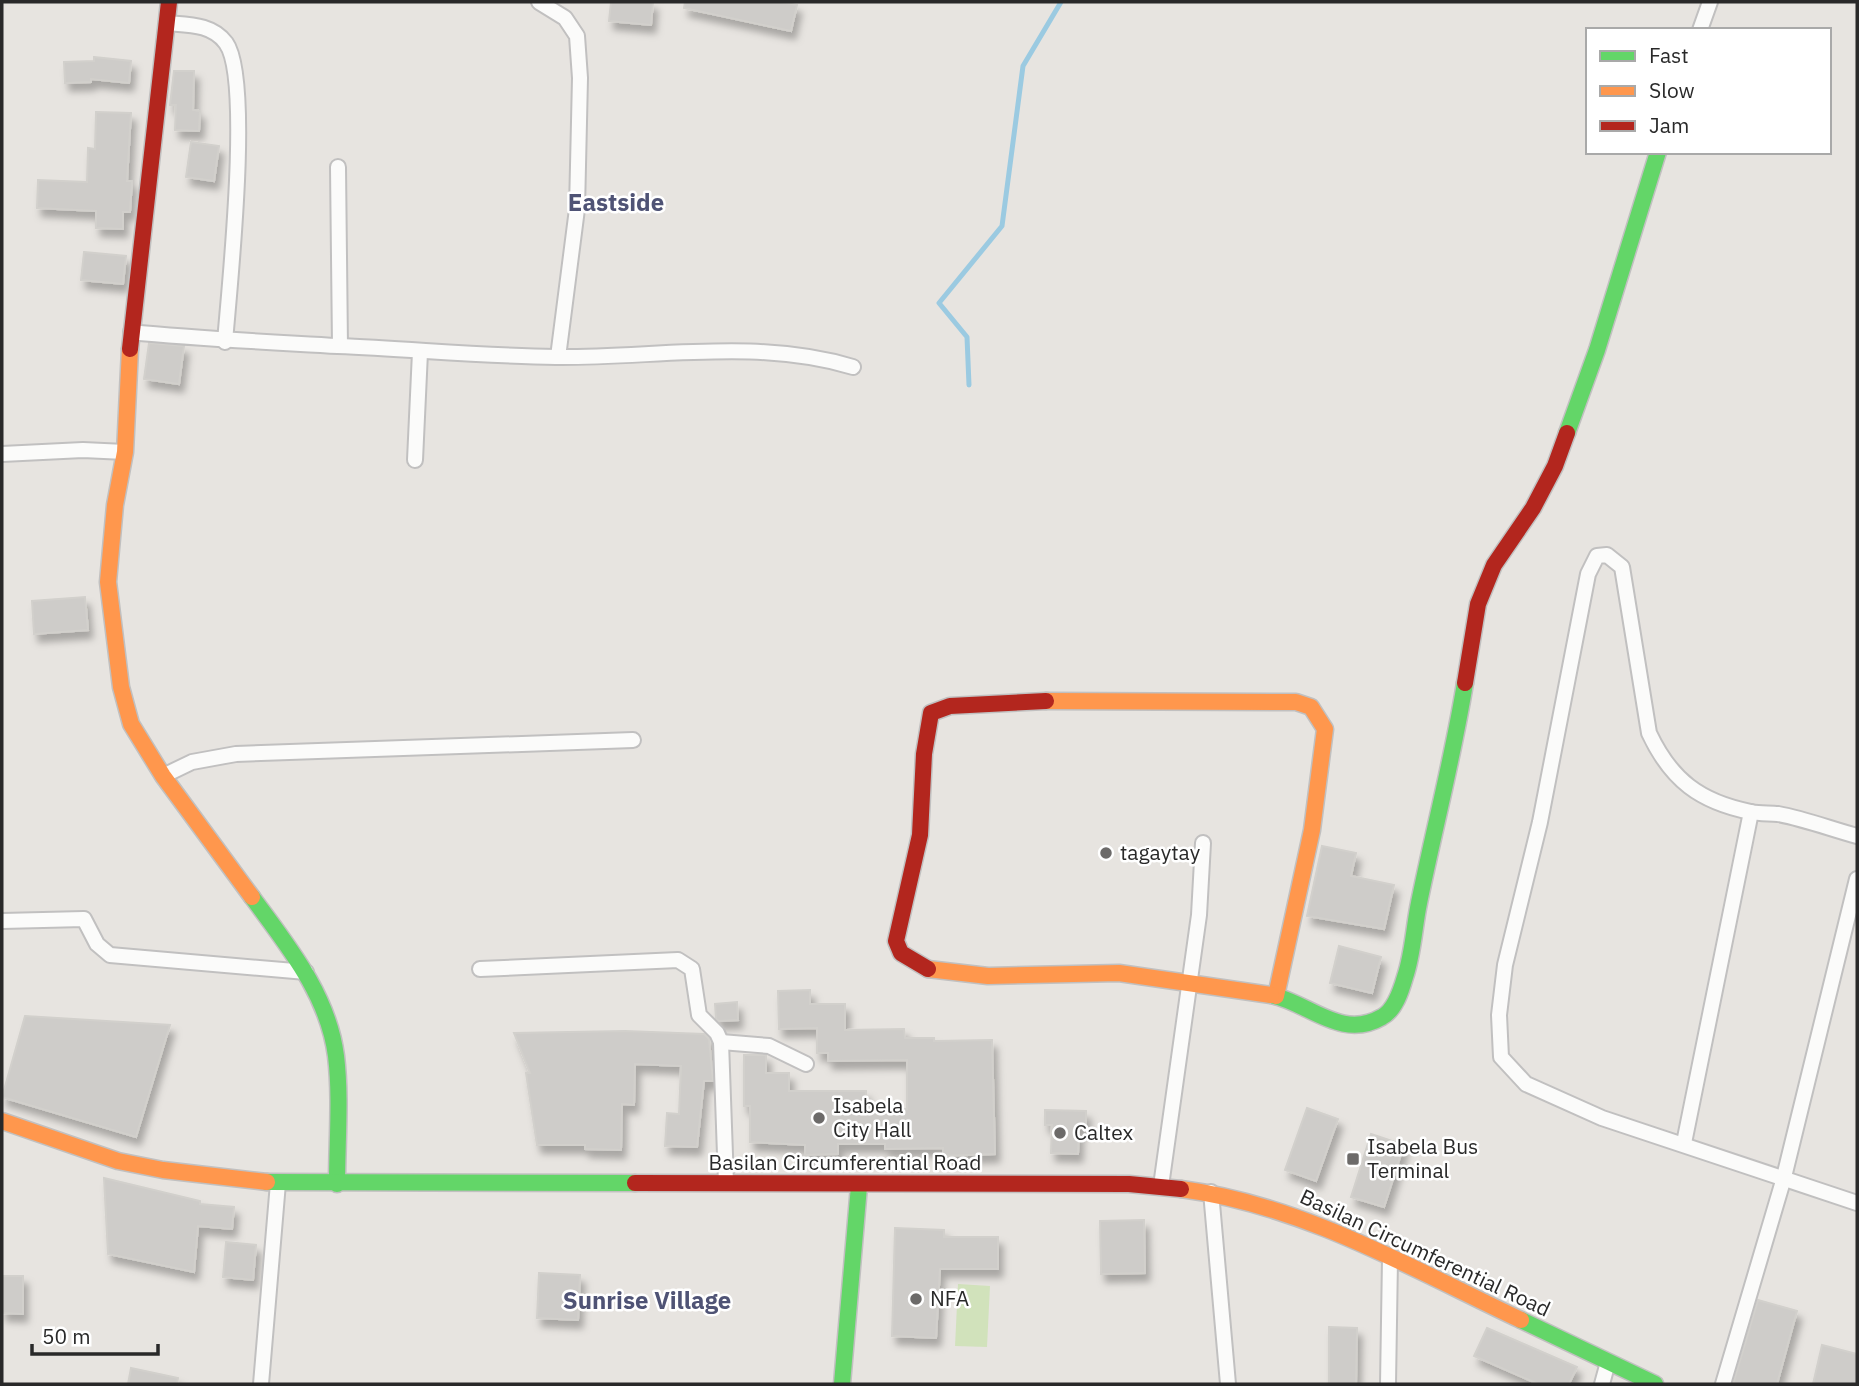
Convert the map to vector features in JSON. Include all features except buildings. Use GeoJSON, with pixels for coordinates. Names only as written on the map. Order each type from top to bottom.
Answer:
{"type":"FeatureCollection","features":[{"type":"Feature","properties":{"kind":"street"},"geometry":{"type":"LineString","coordinates":[[169,2],[131,332],[125,452],[115,505],[108,582],[121,687],[131,724],[163,776],[306,972],[328,1023],[336,1056],[337,1184]]}},
{"type":"Feature","properties":{"kind":"street"},"geometry":{"type":"LineString","coordinates":[[539,2],[565,18],[577,36],[580,78],[577,209],[558,357]]}},
{"type":"Feature","properties":{"kind":"street"},"geometry":{"type":"LineString","coordinates":[[1701,28],[1710,2]]}},
{"type":"Feature","properties":{"kind":"street"},"geometry":{"type":"LineString","coordinates":[[167,23],[198,25],[213,31],[227,44],[236,73],[236,213],[225,342]]}},
{"type":"Feature","properties":{"kind":"street"},"geometry":{"type":"LineString","coordinates":[[1276,996],[1312,830],[1325,729],[1311,707],[1296,702],[1001,702],[950,706],[931,713],[924,754],[920,835],[896,941],[901,953],[914,963],[935,972],[988,976],[1119,973],[1276,996],[1337,1024],[1364,1023],[1381,1018],[1392,1009],[1406,975],[1419,903],[1453,760],[1478,604],[1494,565],[1533,508],[1566,437],[1597,349],[1657,154]]}},
{"type":"Feature","properties":{"kind":"street"},"geometry":{"type":"LineString","coordinates":[[338,167],[340,346]]}},
{"type":"Feature","properties":{"kind":"street"},"geometry":{"type":"LineString","coordinates":[[131,332],[225,342],[558,357],[719,351],[810,357],[853,367]]}},
{"type":"Feature","properties":{"kind":"street"},"geometry":{"type":"LineString","coordinates":[[415,460],[420,352]]}},
{"type":"Feature","properties":{"kind":"street"},"geometry":{"type":"LineString","coordinates":[[2,454],[83,450],[125,452]]}},
{"type":"Feature","properties":{"kind":"street"},"geometry":{"type":"LineString","coordinates":[[1857,836],[1778,814],[1751,812],[1713,799],[1682,784],[1660,756],[1649,733],[1622,567],[1607,555],[1597,556],[1591,563],[1585,586],[1539,822],[1505,965],[1499,1015],[1501,1056],[1526,1084],[1602,1118],[1684,1143],[1783,1181],[1857,1203]]}},
{"type":"Feature","properties":{"kind":"street"},"geometry":{"type":"LineString","coordinates":[[163,776],[192,762],[236,754],[633,740]]}},
{"type":"Feature","properties":{"kind":"street"},"geometry":{"type":"LineString","coordinates":[[1684,1143],[1751,812]]}},
{"type":"Feature","properties":{"kind":"street"},"geometry":{"type":"LineString","coordinates":[[1161,1186],[1199,915],[1203,843]]}},
{"type":"Feature","properties":{"kind":"street"},"geometry":{"type":"LineString","coordinates":[[1723,1384],[1783,1181],[1857,879]]}},
{"type":"Feature","properties":{"kind":"street"},"geometry":{"type":"LineString","coordinates":[[2,921],[84,919],[97,944],[110,955],[306,972]]}},
{"type":"Feature","properties":{"kind":"street"},"geometry":{"type":"LineString","coordinates":[[480,969],[678,960],[692,969],[699,1015],[717,1033],[721,1042],[726,1183]]}},
{"type":"Feature","properties":{"kind":"street"},"geometry":{"type":"LineString","coordinates":[[721,1042],[769,1046],[806,1064]]}},
{"type":"Feature","properties":{"kind":"street","name":"Basilan Circumferential Road"},"geometry":{"type":"LineString","coordinates":[[2,1121],[118,1161],[163,1171],[278,1183],[1161,1186],[1211,1192],[1280,1208],[1654,1384]]}},
{"type":"Feature","properties":{"kind":"street"},"geometry":{"type":"LineString","coordinates":[[261,1384],[278,1183]]}},
{"type":"Feature","properties":{"kind":"street"},"geometry":{"type":"LineString","coordinates":[[842,1384],[859,1186]]}},
{"type":"Feature","properties":{"kind":"street"},"geometry":{"type":"LineString","coordinates":[[1211,1192],[1228,1384]]}},
{"type":"Feature","properties":{"kind":"street"},"geometry":{"type":"LineString","coordinates":[[1388,1384],[1390,1259]]}},
{"type":"Feature","properties":{"kind":"street"},"geometry":{"type":"LineString","coordinates":[[1602,1384],[1608,1362]]}},
{"type":"Feature","properties":{"kind":"green space"},"geometry":{"type":"Polygon","coordinates":[[[958,1284],[990,1286],[987,1347],[955,1346],[958,1284]]]}},
{"type":"Feature","properties":{"kind":"waterway"},"geometry":{"type":"LineString","coordinates":[[969,385],[967,337],[939,303],[1002,226],[1023,66],[1061,2]]}},
{"type":"Feature","properties":{"kind":"traffic: fast"},"geometry":{"type":"LineString","coordinates":[[1567,433],[1597,350],[1657,154]]}},
{"type":"Feature","properties":{"kind":"traffic: fast"},"geometry":{"type":"LineString","coordinates":[[1271,995],[1325,1018],[1353,1025],[1382,1017],[1394,1005],[1410,959],[1419,903],[1465,683]]}},
{"type":"Feature","properties":{"kind":"traffic: fast"},"geometry":{"type":"LineString","coordinates":[[252,897],[304,971],[332,1033],[338,1087],[337,1184]]}},
{"type":"Feature","properties":{"kind":"traffic: fast"},"geometry":{"type":"LineString","coordinates":[[267,1182],[635,1183]]}},
{"type":"Feature","properties":{"kind":"traffic: fast"},"geometry":{"type":"LineString","coordinates":[[842,1384],[859,1186]]}},
{"type":"Feature","properties":{"kind":"traffic: fast"},"geometry":{"type":"LineString","coordinates":[[1521,1320],[1655,1384]]}},
{"type":"Feature","properties":{"kind":"traffic: slow"},"geometry":{"type":"LineString","coordinates":[[130,349],[125,452],[115,505],[108,582],[121,687],[131,724],[163,776],[252,897]]}},
{"type":"Feature","properties":{"kind":"traffic: slow"},"geometry":{"type":"LineString","coordinates":[[1046,701],[1296,702],[1311,707],[1325,729],[1312,830],[1276,996]]}},
{"type":"Feature","properties":{"kind":"traffic: slow"},"geometry":{"type":"LineString","coordinates":[[928,969],[988,976],[1119,973],[1271,995]]}},
{"type":"Feature","properties":{"kind":"traffic: slow"},"geometry":{"type":"LineString","coordinates":[[2,1121],[118,1161],[163,1170],[267,1182]]}},
{"type":"Feature","properties":{"kind":"traffic: slow"},"geometry":{"type":"LineString","coordinates":[[1181,1189],[1226,1197],[1313,1224],[1356,1241],[1521,1320]]}},
{"type":"Feature","properties":{"kind":"traffic: jam"},"geometry":{"type":"LineString","coordinates":[[130,349],[169,2]]}},
{"type":"Feature","properties":{"kind":"traffic: jam"},"geometry":{"type":"LineString","coordinates":[[1465,683],[1478,604],[1494,565],[1533,508],[1555,466],[1567,433]]}},
{"type":"Feature","properties":{"kind":"traffic: jam"},"geometry":{"type":"LineString","coordinates":[[928,969],[901,953],[896,941],[920,835],[924,754],[931,713],[950,706],[1046,701]]}},
{"type":"Feature","properties":{"kind":"traffic: jam"},"geometry":{"type":"LineString","coordinates":[[635,1183],[1129,1184],[1181,1189]]}},
{"type":"Feature","properties":{"kind":"place","name":"tagaytay"},"geometry":{"type":"Point","coordinates":[1106,853]}},
{"type":"Feature","properties":{"kind":"place","name":"Isabela City Hall"},"geometry":{"type":"Point","coordinates":[819,1118]}},
{"type":"Feature","properties":{"kind":"place","name":"Caltex"},"geometry":{"type":"Point","coordinates":[1060,1133]}},
{"type":"Feature","properties":{"kind":"place","name":"Isabela Bus Terminal"},"geometry":{"type":"Point","coordinates":[1353,1159]}},
{"type":"Feature","properties":{"kind":"place","name":"NFA"},"geometry":{"type":"Point","coordinates":[916,1299]}},
{"type":"Feature","properties":{"kind":"district","name":"Eastside"},"geometry":{"type":"Point","coordinates":[616,203]}},
{"type":"Feature","properties":{"kind":"district","name":"Sunrise Village"},"geometry":{"type":"Point","coordinates":[647,1301]}}]}
